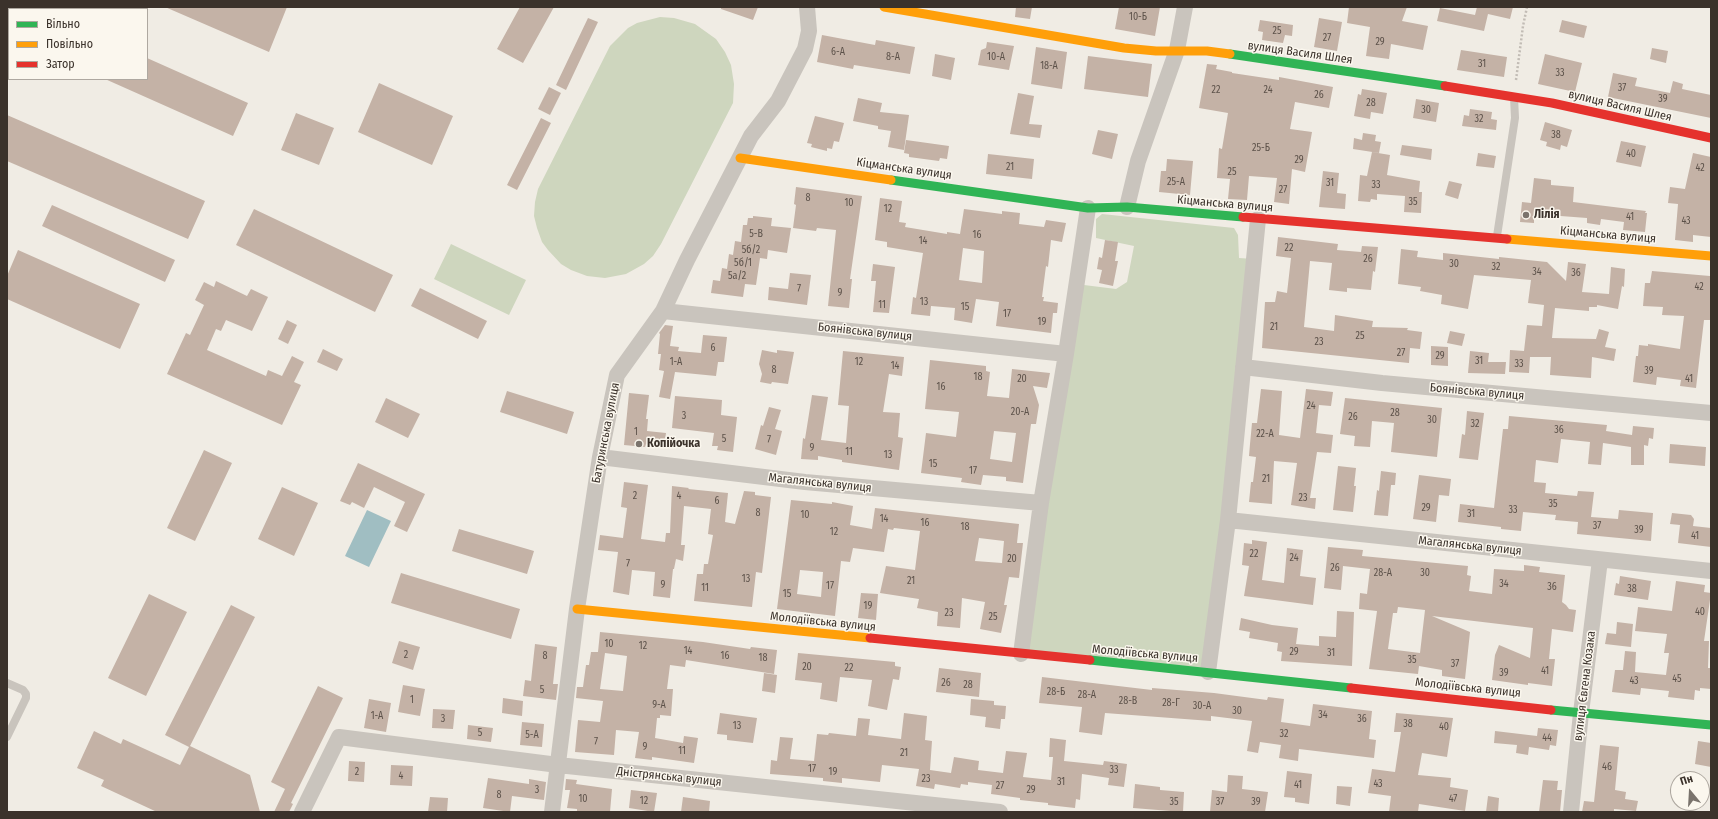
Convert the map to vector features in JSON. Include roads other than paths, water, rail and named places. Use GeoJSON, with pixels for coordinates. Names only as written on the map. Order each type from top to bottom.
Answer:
{"type":"FeatureCollection","features":[{"type":"Feature","properties":{"kind":"street","name":"Батуринська вулиця"},"geometry":{"type":"LineString","coordinates":[[552,812],[577,609],[600,457],[617,375],[663,311],[687,260],[751,136],[778,101],[805,50],[809,32],[807,7]]}},
{"type":"Feature","properties":{"kind":"street","name":"вулиця Василя Шлея"},"geometry":{"type":"LineString","coordinates":[[884,7],[1124,48],[1156,51],[1207,51],[1514,96],[1711,138]]}},
{"type":"Feature","properties":{"kind":"street"},"geometry":{"type":"LineString","coordinates":[[1127,207],[1138,161],[1177,50],[1185,7]]}},
{"type":"Feature","properties":{"kind":"street","name":"Кіцманська вулиця"},"geometry":{"type":"LineString","coordinates":[[740,158],[1088,208],[1127,207],[1711,256]]}},
{"type":"Feature","properties":{"kind":"street"},"geometry":{"type":"LineString","coordinates":[[1021,654],[1041,503],[1066,354],[1088,208]]}},
{"type":"Feature","properties":{"kind":"street"},"geometry":{"type":"LineString","coordinates":[[1208,672],[1228,520],[1258,219]]}},
{"type":"Feature","properties":{"kind":"street","name":"Боянівська вулиця"},"geometry":{"type":"LineString","coordinates":[[663,311],[1066,354]]}},
{"type":"Feature","properties":{"kind":"street","name":"Боянівська вулиця"},"geometry":{"type":"LineString","coordinates":[[1243,367],[1382,383],[1711,413]]}},
{"type":"Feature","properties":{"kind":"street","name":"Магалянська вулиця"},"geometry":{"type":"LineString","coordinates":[[600,457],[805,482],[1041,503]]}},
{"type":"Feature","properties":{"kind":"street","name":"Магалянська вулиця"},"geometry":{"type":"LineString","coordinates":[[1228,520],[1711,571]]}},
{"type":"Feature","properties":{"kind":"street","name":"вулиця Євгена Козака"},"geometry":{"type":"LineString","coordinates":[[1571,812],[1580,713],[1600,560]]}},
{"type":"Feature","properties":{"kind":"street","name":"Молодіївська вулиця"},"geometry":{"type":"LineString","coordinates":[[577,609],[1208,672],[1580,713],[1711,725]]}},
{"type":"Feature","properties":{"kind":"street","name":"Дністрянська вулиця"},"geometry":{"type":"LineString","coordinates":[[302,812],[339,737],[558,765],[1000,812]]}},
{"type":"Feature","properties":{"kind":"lane"},"geometry":{"type":"LineString","coordinates":[[1496,237],[1515,118],[1514,96]]}},
{"type":"Feature","properties":{"kind":"lane"},"geometry":{"type":"LineString","coordinates":[[7,683],[23,690],[26,694],[26,698],[7,737]]}},
{"type":"Feature","properties":{"kind":"water"},"geometry":{"type":"Polygon","coordinates":[[[367,510],[391,521],[369,567],[345,556],[367,510]]]}},
{"type":"Feature","properties":{"kind":"place","name":"Лілія"},"geometry":{"type":"Point","coordinates":[1526,215]}},
{"type":"Feature","properties":{"kind":"place","name":"Копійочка"},"geometry":{"type":"Point","coordinates":[639,444]}}]}
